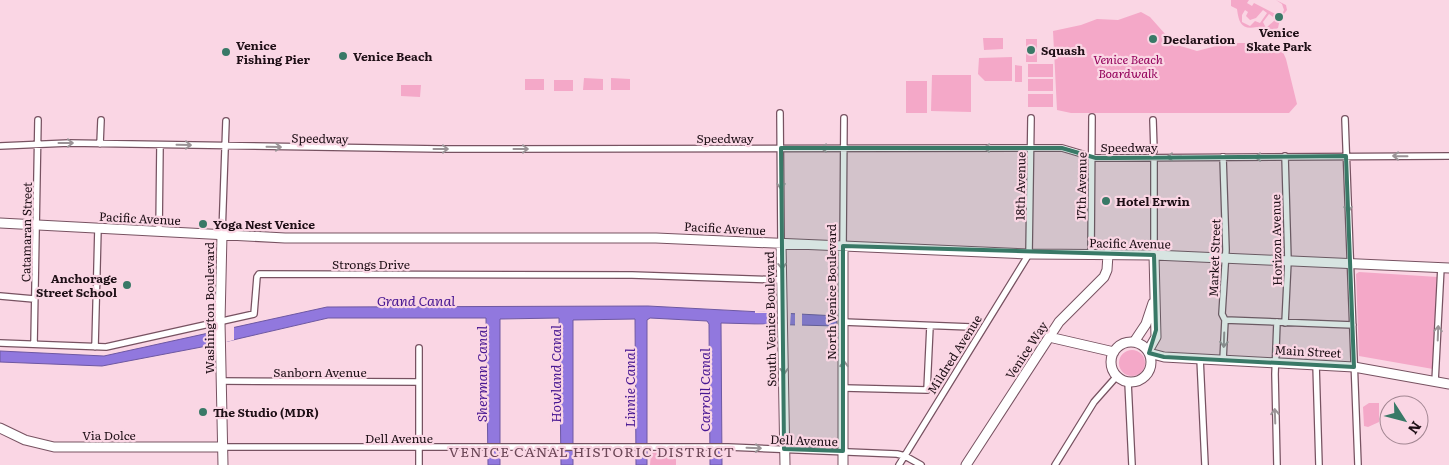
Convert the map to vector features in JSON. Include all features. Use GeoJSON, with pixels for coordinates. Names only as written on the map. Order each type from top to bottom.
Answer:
{"type":"FeatureCollection","features":[{"type":"Feature","properties":{"kind":"main road","name":"Pacific Avenue"},"geometry":{"type":"LineString","coordinates":[[0,223],[316,238],[656,238],[1029,254],[1154,255],[1445,268]]}},
{"type":"Feature","properties":{"kind":"main road","name":"Washington Boulevard"},"geometry":{"type":"LineString","coordinates":[[222,234],[220,344],[223,465]]}},
{"type":"Feature","properties":{"kind":"main road","name":"South Venice Boulevard"},"geometry":{"type":"LineString","coordinates":[[781,243],[785,465]]}},
{"type":"Feature","properties":{"kind":"main road","name":"North Venice Boulevard"},"geometry":{"type":"LineString","coordinates":[[843,247],[843,465]]}},
{"type":"Feature","properties":{"kind":"main road","name":"Venice Way"},"geometry":{"type":"LineString","coordinates":[[966,465],[1062,318],[1102,280],[1107,270],[1108,254]]}},
{"type":"Feature","properties":{"kind":"main road"},"geometry":{"type":"LineString","coordinates":[[1134,342],[1146,324],[1154,301],[1154,255]]}},
{"type":"Feature","properties":{"kind":"main road"},"geometry":{"type":"LineString","coordinates":[[1150,369],[1149,352],[1156,337],[1156,305],[1154,301]]}},
{"type":"Feature","properties":{"kind":"main road"},"geometry":{"type":"LineString","coordinates":[[1049,337],[1114,352]]}},
{"type":"Feature","properties":{"kind":"main road"},"geometry":{"type":"LineString","coordinates":[[1149,352],[1142,345],[1134,342],[1124,344],[1114,352],[1112,364],[1117,376],[1128,382],[1141,380],[1164,357]]}},
{"type":"Feature","properties":{"kind":"main road","name":"Main Street"},"geometry":{"type":"LineString","coordinates":[[1149,352],[1164,357],[1354,367],[1449,384]]}},
{"type":"Feature","properties":{"kind":"main road","name":"Via Dolce"},"geometry":{"type":"LineString","coordinates":[[0,428],[25,440],[54,447],[222,447]]}},
{"type":"Feature","properties":{"kind":"street","name":"South Venice Boulevard"},"geometry":{"type":"LineString","coordinates":[[780,113],[781,243]]}},
{"type":"Feature","properties":{"kind":"street","name":"17th Avenue"},"geometry":{"type":"LineString","coordinates":[[1091,254],[1092,117]]}},
{"type":"Feature","properties":{"kind":"street","name":"North Venice Boulevard"},"geometry":{"type":"LineString","coordinates":[[843,247],[844,118]]}},
{"type":"Feature","properties":{"kind":"street","name":"18th Avenue"},"geometry":{"type":"LineString","coordinates":[[1029,254],[1031,118]]}},
{"type":"Feature","properties":{"kind":"street"},"geometry":{"type":"LineString","coordinates":[[1345,119],[1358,465]]}},
{"type":"Feature","properties":{"kind":"street","name":"Catamaran Street"},"geometry":{"type":"LineString","coordinates":[[34,344],[38,120]]}},
{"type":"Feature","properties":{"kind":"street"},"geometry":{"type":"LineString","coordinates":[[100,144],[101,120]]}},
{"type":"Feature","properties":{"kind":"street"},"geometry":{"type":"LineString","coordinates":[[1153,120],[1154,255]]}},
{"type":"Feature","properties":{"kind":"street","name":"Washington Boulevard"},"geometry":{"type":"LineString","coordinates":[[222,234],[226,121]]}},
{"type":"Feature","properties":{"kind":"street","name":"Speedway"},"geometry":{"type":"LineString","coordinates":[[0,146],[38,143],[441,149],[1062,148],[1091,156],[1154,154],[1223,157],[1449,156]]}},
{"type":"Feature","properties":{"kind":"street"},"geometry":{"type":"LineString","coordinates":[[159,232],[160,145]]}},
{"type":"Feature","properties":{"kind":"street","name":"Horizon Avenue"},"geometry":{"type":"LineString","coordinates":[[1284,156],[1288,261],[1285,323]]}},
{"type":"Feature","properties":{"kind":"street","name":"Market Street"},"geometry":{"type":"LineString","coordinates":[[1223,157],[1225,258],[1222,314],[1225,320],[1223,360]]}},
{"type":"Feature","properties":{"kind":"street"},"geometry":{"type":"LineString","coordinates":[[95,347],[98,228]]}},
{"type":"Feature","properties":{"kind":"street","name":"Mildred Avenue"},"geometry":{"type":"LineString","coordinates":[[899,465],[1029,254]]}},
{"type":"Feature","properties":{"kind":"street"},"geometry":{"type":"LineString","coordinates":[[1436,382],[1445,268]]}},
{"type":"Feature","properties":{"kind":"street","name":"Strongs Drive"},"geometry":{"type":"LineString","coordinates":[[0,343],[106,347],[220,325],[254,314],[257,277],[259,274],[632,275],[782,280]]}},
{"type":"Feature","properties":{"kind":"street"},"geometry":{"type":"LineString","coordinates":[[0,296],[34,299]]}},
{"type":"Feature","properties":{"kind":"street"},"geometry":{"type":"LineString","coordinates":[[1225,320],[1353,325]]}},
{"type":"Feature","properties":{"kind":"street"},"geometry":{"type":"LineString","coordinates":[[844,322],[971,327]]}},
{"type":"Feature","properties":{"kind":"street"},"geometry":{"type":"LineString","coordinates":[[1277,322],[1277,465]]}},
{"type":"Feature","properties":{"kind":"street"},"geometry":{"type":"LineString","coordinates":[[844,388],[927,390],[930,326]]}},
{"type":"Feature","properties":{"kind":"street"},"geometry":{"type":"LineString","coordinates":[[419,348],[419,465]]}},
{"type":"Feature","properties":{"kind":"street"},"geometry":{"type":"LineString","coordinates":[[1200,358],[1205,465]]}},
{"type":"Feature","properties":{"kind":"street"},"geometry":{"type":"LineString","coordinates":[[1316,364],[1320,465]]}},
{"type":"Feature","properties":{"kind":"street"},"geometry":{"type":"LineString","coordinates":[[1055,465],[1094,402],[1117,376]]}},
{"type":"Feature","properties":{"kind":"street","name":"Sanborn Avenue"},"geometry":{"type":"LineString","coordinates":[[221,381],[419,382]]}},
{"type":"Feature","properties":{"kind":"street"},"geometry":{"type":"LineString","coordinates":[[1128,382],[1132,465]]}},
{"type":"Feature","properties":{"kind":"street","name":"Dell Avenue"},"geometry":{"type":"LineString","coordinates":[[222,447],[723,447],[843,451],[905,456]]}},
{"type":"Feature","properties":{"kind":"street"},"geometry":{"type":"LineString","coordinates":[[905,456],[921,465]]}},
{"type":"Feature","properties":{"kind":"highlighted area"},"geometry":{"type":"Polygon","coordinates":[[[781,148],[1062,148],[1096,158],[1346,156],[1354,367],[1164,357],[1149,353],[1156,330],[1154,255],[843,246],[843,451],[784,449],[781,148]]]}},
{"type":"Feature","properties":{"kind":"green space","name":"Venice Skate Park"},"geometry":{"type":"Polygon","coordinates":[[[1231,0],[1249,0],[1247,3],[1252,6],[1254,3],[1281,17],[1284,10],[1282,4],[1276,0],[1286,5],[1287,10],[1280,19],[1278,28],[1266,34],[1257,27],[1248,28],[1242,25],[1237,9],[1231,6],[1231,0]],[[1245,10],[1242,15],[1242,22],[1250,26],[1255,21],[1260,23],[1267,13],[1263,10],[1256,18],[1250,20],[1246,16],[1248,12],[1245,10]],[[1269,14],[1263,22],[1266,28],[1276,19],[1269,14]]]}},
{"type":"Feature","properties":{"kind":"green space","name":"Venice Beach Boardwalk"},"geometry":{"type":"Polygon","coordinates":[[[1141,12],[1150,17],[1174,44],[1197,51],[1228,43],[1267,43],[1276,45],[1282,50],[1286,59],[1297,104],[1289,113],[1071,113],[1057,110],[1053,31],[1081,25],[1097,19],[1118,20],[1141,12]]]}},
{"type":"Feature","properties":{"kind":"green space"},"geometry":{"type":"Polygon","coordinates":[[[983,38],[1003,38],[1003,49],[984,50],[983,38]]]}},
{"type":"Feature","properties":{"kind":"green space","name":"Squash"},"geometry":{"type":"Polygon","coordinates":[[[1026,39],[1037,39],[1037,62],[1026,62],[1026,39]]]}},
{"type":"Feature","properties":{"kind":"green space"},"geometry":{"type":"Polygon","coordinates":[[[1012,57],[1012,81],[985,81],[978,74],[979,58],[1012,57]]]}},
{"type":"Feature","properties":{"kind":"green space"},"geometry":{"type":"Polygon","coordinates":[[[1028,64],[1053,64],[1053,77],[1028,77],[1028,64]]]}},
{"type":"Feature","properties":{"kind":"green space"},"geometry":{"type":"Polygon","coordinates":[[[1015,65],[1022,66],[1022,82],[1015,82],[1015,65]]]}},
{"type":"Feature","properties":{"kind":"green space"},"geometry":{"type":"Polygon","coordinates":[[[932,75],[971,75],[971,112],[931,111],[932,75]]]}},
{"type":"Feature","properties":{"kind":"green space"},"geometry":{"type":"Polygon","coordinates":[[[584,78],[603,79],[603,90],[583,90],[584,78]]]}},
{"type":"Feature","properties":{"kind":"green space"},"geometry":{"type":"Polygon","coordinates":[[[611,78],[630,79],[630,90],[611,90],[611,78]]]}},
{"type":"Feature","properties":{"kind":"green space"},"geometry":{"type":"Polygon","coordinates":[[[525,79],[544,79],[544,90],[525,90],[525,79]]]}},
{"type":"Feature","properties":{"kind":"green space"},"geometry":{"type":"Polygon","coordinates":[[[1028,79],[1053,79],[1053,91],[1028,91],[1028,79]]]}},
{"type":"Feature","properties":{"kind":"green space"},"geometry":{"type":"Polygon","coordinates":[[[554,80],[573,80],[573,91],[554,91],[554,80]]]}},
{"type":"Feature","properties":{"kind":"green space"},"geometry":{"type":"Polygon","coordinates":[[[906,81],[927,81],[927,113],[906,113],[906,81]]]}},
{"type":"Feature","properties":{"kind":"green space"},"geometry":{"type":"Polygon","coordinates":[[[401,85],[421,85],[420,97],[401,96],[401,85]]]}},
{"type":"Feature","properties":{"kind":"green space"},"geometry":{"type":"Polygon","coordinates":[[[1028,94],[1053,94],[1053,107],[1028,107],[1028,94]]]}},
{"type":"Feature","properties":{"kind":"green space"},"geometry":{"type":"Polygon","coordinates":[[[1359,272],[1438,277],[1433,369],[1359,356],[1356,274],[1359,272]]]}},
{"type":"Feature","properties":{"kind":"green space"},"geometry":{"type":"Polygon","coordinates":[[[1132,350],[1141,354],[1145,363],[1141,372],[1132,376],[1123,372],[1119,363],[1123,354],[1132,350]]]}},
{"type":"Feature","properties":{"kind":"green space"},"geometry":{"type":"Polygon","coordinates":[[[1369,403],[1379,403],[1379,422],[1368,427],[1364,426],[1363,407],[1369,403]]]}},
{"type":"Feature","properties":{"kind":"green space"},"geometry":{"type":"Polygon","coordinates":[[[676,452],[676,465],[650,465],[651,453],[676,452]]]}},
{"type":"Feature","properties":{"kind":"shaded area"},"geometry":{"type":"Polygon","coordinates":[[[648,306],[837,316],[836,326],[721,323],[722,465],[710,465],[709,324],[707,321],[650,318],[647,320],[647,465],[636,465],[635,319],[573,320],[573,465],[561,465],[559,318],[500,319],[500,465],[488,465],[486,318],[328,318],[207,346],[102,366],[0,362],[0,351],[104,356],[327,307],[648,306]]]}},
{"type":"Feature","properties":{"kind":"pier"},"geometry":{"type":"Polygon","coordinates":[[[755,311],[791,312],[790,326],[754,325],[774,324],[774,313],[755,313],[755,311]]]}},
{"type":"Feature","properties":{"kind":"pier"},"geometry":{"type":"Polygon","coordinates":[[[795,312],[802,313],[802,327],[795,327],[795,312]]]}},
{"type":"Feature","properties":{"kind":"pier"},"geometry":{"type":"Polygon","coordinates":[[[234,325],[234,340],[207,347],[207,331],[234,325]]]}},
{"type":"Feature","properties":{"kind":"place","name":"Venice Skate Park"},"geometry":{"type":"Point","coordinates":[1279,17]}},
{"type":"Feature","properties":{"kind":"place","name":"Declaration"},"geometry":{"type":"Point","coordinates":[1153,39]}},
{"type":"Feature","properties":{"kind":"place","name":"Squash"},"geometry":{"type":"Point","coordinates":[1031,50]}},
{"type":"Feature","properties":{"kind":"place","name":"Venice Fishing Pier"},"geometry":{"type":"Point","coordinates":[226,52]}},
{"type":"Feature","properties":{"kind":"place","name":"Venice Beach"},"geometry":{"type":"Point","coordinates":[343,56]}},
{"type":"Feature","properties":{"kind":"place","name":"Hotel Erwin"},"geometry":{"type":"Point","coordinates":[1106,201]}},
{"type":"Feature","properties":{"kind":"place","name":"Yoga Nest Venice"},"geometry":{"type":"Point","coordinates":[203,224]}},
{"type":"Feature","properties":{"kind":"place","name":"Anchorage Street School"},"geometry":{"type":"Point","coordinates":[127,285]}},
{"type":"Feature","properties":{"kind":"place","name":"The Studio (MDR)"},"geometry":{"type":"Point","coordinates":[203,412]}},
{"type":"Feature","properties":{"kind":"district","name":"VENICE CANAL HISTORIC DISTRICT"},"geometry":{"type":"Point","coordinates":[592,451]}},
{"type":"Feature","properties":{"kind":"water label","name":"Grand Canal"},"geometry":{"type":"Point","coordinates":[416,300]}},
{"type":"Feature","properties":{"kind":"water label","name":"Sherman Canal"},"geometry":{"type":"Point","coordinates":[481,374]}},
{"type":"Feature","properties":{"kind":"water label","name":"Howland Canal"},"geometry":{"type":"Point","coordinates":[555,374]}},
{"type":"Feature","properties":{"kind":"water label","name":"Linnie Canal"},"geometry":{"type":"Point","coordinates":[629,388]}},
{"type":"Feature","properties":{"kind":"water label","name":"Carroll Canal"},"geometry":{"type":"Point","coordinates":[704,390]}}]}
